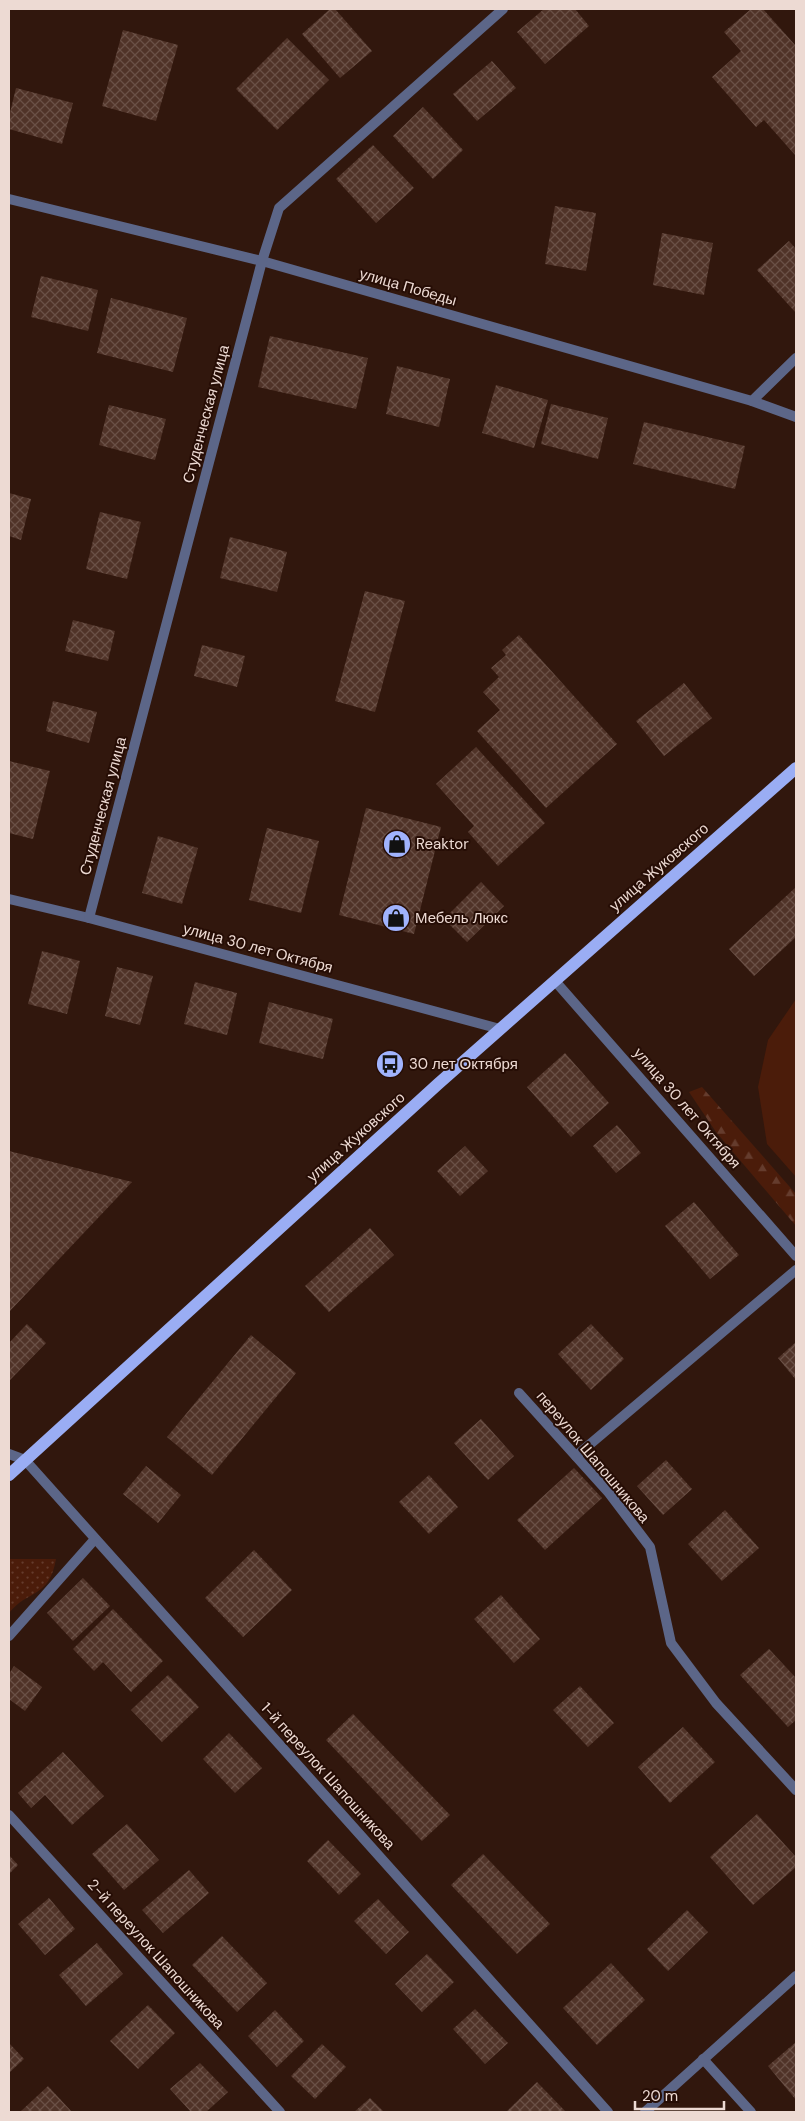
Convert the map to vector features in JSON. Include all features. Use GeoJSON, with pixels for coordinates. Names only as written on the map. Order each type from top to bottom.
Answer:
{"type":"FeatureCollection","features":[{"type":"Feature","properties":{"kind":"main road","name":"улица Жуковского"},"geometry":{"type":"LineString","coordinates":[[9,1475],[554,980],[796,768]]}},
{"type":"Feature","properties":{"kind":"street","name":"Студенческая улица"},"geometry":{"type":"LineString","coordinates":[[89,918],[262,261],[279,208],[503,9]]}},
{"type":"Feature","properties":{"kind":"street","name":"улица Победы"},"geometry":{"type":"LineString","coordinates":[[9,199],[262,261],[752,401],[796,417]]}},
{"type":"Feature","properties":{"kind":"street"},"geometry":{"type":"LineString","coordinates":[[752,401],[796,358]]}},
{"type":"Feature","properties":{"kind":"street","name":"улица 30 лет Октября"},"geometry":{"type":"LineString","coordinates":[[9,899],[89,918],[500,1029]]}},
{"type":"Feature","properties":{"kind":"street","name":"улица 30 лет Октября"},"geometry":{"type":"LineString","coordinates":[[554,980],[796,1256]]}},
{"type":"Feature","properties":{"kind":"street"},"geometry":{"type":"LineString","coordinates":[[576,1456],[796,1270]]}},
{"type":"Feature","properties":{"kind":"street","name":"переулок Шапошникова"},"geometry":{"type":"LineString","coordinates":[[519,1393],[609,1493],[650,1547],[671,1643],[716,1703],[796,1790]]}},
{"type":"Feature","properties":{"kind":"street"},"geometry":{"type":"LineString","coordinates":[[9,1454],[25,1460]]}},
{"type":"Feature","properties":{"kind":"street","name":"1-й переулок Шапошникова"},"geometry":{"type":"LineString","coordinates":[[25,1460],[608,2112]]}},
{"type":"Feature","properties":{"kind":"street"},"geometry":{"type":"LineString","coordinates":[[9,1636],[96,1539]]}},
{"type":"Feature","properties":{"kind":"street","name":"2-й переулок Шапошникова"},"geometry":{"type":"LineString","coordinates":[[9,1815],[280,2112]]}},
{"type":"Feature","properties":{"kind":"street"},"geometry":{"type":"LineString","coordinates":[[645,2112],[796,1976]]}},
{"type":"Feature","properties":{"kind":"street"},"geometry":{"type":"LineString","coordinates":[[703,2059],[751,2112]]}},
{"type":"Feature","properties":{"kind":"green space"},"geometry":{"type":"Polygon","coordinates":[[[796,999],[796,1177],[767,1144],[758,1087],[768,1040],[796,999]]]}},
{"type":"Feature","properties":{"kind":"green space"},"geometry":{"type":"Polygon","coordinates":[[[702,1087],[796,1194],[796,1226],[716,1132],[689,1092],[702,1087]]]}},
{"type":"Feature","properties":{"kind":"green space"},"geometry":{"type":"Polygon","coordinates":[[[9,1559],[56,1559],[53,1572],[43,1587],[16,1605],[9,1613],[9,1559]]]}},
{"type":"Feature","properties":{"kind":"building"},"geometry":{"type":"Polygon","coordinates":[[[330,9],[335,9],[372,51],[340,78],[302,34],[330,9]]]}},
{"type":"Feature","properties":{"kind":"building"},"geometry":{"type":"Polygon","coordinates":[[[544,9],[575,9],[589,26],[545,64],[517,32],[544,9]]]}},
{"type":"Feature","properties":{"kind":"building"},"geometry":{"type":"Polygon","coordinates":[[[751,9],[763,9],[796,46],[796,156],[764,120],[756,127],[712,77],[741,51],[724,32],[751,9]]]}},
{"type":"Feature","properties":{"kind":"building"},"geometry":{"type":"Polygon","coordinates":[[[123,30],[178,45],[156,121],[102,106],[123,30]]]}},
{"type":"Feature","properties":{"kind":"building"},"geometry":{"type":"Polygon","coordinates":[[[287,38],[329,80],[277,130],[236,89],[287,38]]]}},
{"type":"Feature","properties":{"kind":"building"},"geometry":{"type":"Polygon","coordinates":[[[492,61],[516,88],[477,121],[453,94],[492,61]]]}},
{"type":"Feature","properties":{"kind":"building"},"geometry":{"type":"Polygon","coordinates":[[[16,88],[73,103],[62,144],[9,129],[9,117],[16,88]]]}},
{"type":"Feature","properties":{"kind":"building"},"geometry":{"type":"Polygon","coordinates":[[[423,107],[463,150],[433,179],[393,136],[423,107]]]}},
{"type":"Feature","properties":{"kind":"building"},"geometry":{"type":"Polygon","coordinates":[[[373,145],[414,188],[376,223],[336,179],[373,145]]]}},
{"type":"Feature","properties":{"kind":"building"},"geometry":{"type":"Polygon","coordinates":[[[555,206],[596,213],[586,271],[545,264],[555,206]]]}},
{"type":"Feature","properties":{"kind":"building"},"geometry":{"type":"Polygon","coordinates":[[[662,233],[713,243],[704,295],[653,285],[662,233]]]}},
{"type":"Feature","properties":{"kind":"building"},"geometry":{"type":"Polygon","coordinates":[[[789,241],[796,249],[796,313],[757,270],[789,241]]]}},
{"type":"Feature","properties":{"kind":"building"},"geometry":{"type":"Polygon","coordinates":[[[41,276],[98,290],[88,331],[31,317],[41,276]]]}},
{"type":"Feature","properties":{"kind":"building"},"geometry":{"type":"Polygon","coordinates":[[[111,298],[187,318],[173,372],[97,353],[111,298]]]}},
{"type":"Feature","properties":{"kind":"building"},"geometry":{"type":"Polygon","coordinates":[[[270,336],[368,358],[356,409],[258,387],[270,336]]]}},
{"type":"Feature","properties":{"kind":"building"},"geometry":{"type":"Polygon","coordinates":[[[397,366],[450,379],[439,427],[386,414],[397,366]]]}},
{"type":"Feature","properties":{"kind":"building"},"geometry":{"type":"Polygon","coordinates":[[[496,385],[548,400],[534,448],[482,433],[496,385]]]}},
{"type":"Feature","properties":{"kind":"building"},"geometry":{"type":"Polygon","coordinates":[[[551,404],[608,418],[598,459],[541,444],[551,404]]]}},
{"type":"Feature","properties":{"kind":"building"},"geometry":{"type":"Polygon","coordinates":[[[109,405],[166,419],[155,460],[99,445],[109,405]]]}},
{"type":"Feature","properties":{"kind":"building"},"geometry":{"type":"Polygon","coordinates":[[[644,422],[745,446],[735,489],[633,464],[644,422]]]}},
{"type":"Feature","properties":{"kind":"building"},"geometry":{"type":"Polygon","coordinates":[[[9,493],[31,499],[21,540],[9,536],[9,493]]]}},
{"type":"Feature","properties":{"kind":"building"},"geometry":{"type":"Polygon","coordinates":[[[100,512],[141,522],[127,579],[86,569],[100,512]]]}},
{"type":"Feature","properties":{"kind":"building"},"geometry":{"type":"Polygon","coordinates":[[[230,537],[287,552],[277,592],[220,578],[230,537]]]}},
{"type":"Feature","properties":{"kind":"building"},"geometry":{"type":"Polygon","coordinates":[[[365,591],[405,601],[375,712],[335,701],[365,591]]]}},
{"type":"Feature","properties":{"kind":"building"},"geometry":{"type":"Polygon","coordinates":[[[73,620],[115,631],[108,661],[65,651],[73,620]]]}},
{"type":"Feature","properties":{"kind":"building"},"geometry":{"type":"Polygon","coordinates":[[[519,635],[617,744],[546,808],[477,731],[500,710],[483,692],[499,677],[491,668],[506,655],[502,650],[519,635]]]}},
{"type":"Feature","properties":{"kind":"building"},"geometry":{"type":"Polygon","coordinates":[[[202,645],[245,656],[237,687],[194,676],[202,645]]]}},
{"type":"Feature","properties":{"kind":"building"},"geometry":{"type":"Polygon","coordinates":[[[684,683],[712,718],[664,756],[636,721],[684,683]]]}},
{"type":"Feature","properties":{"kind":"building"},"geometry":{"type":"Polygon","coordinates":[[[53,701],[97,712],[89,743],[46,731],[53,701]]]}},
{"type":"Feature","properties":{"kind":"building"},"geometry":{"type":"Polygon","coordinates":[[[476,747],[545,823],[498,866],[468,832],[474,826],[436,784],[476,747]]]}},
{"type":"Feature","properties":{"kind":"building"},"geometry":{"type":"Polygon","coordinates":[[[9,761],[50,771],[33,839],[9,833],[9,761]]]}},
{"type":"Feature","properties":{"kind":"building"},"geometry":{"type":"Polygon","coordinates":[[[366,808],[441,827],[414,934],[339,915],[366,808]]]}},
{"type":"Feature","properties":{"kind":"building"},"geometry":{"type":"Polygon","coordinates":[[[267,828],[319,841],[301,913],[249,900],[267,828]]]}},
{"type":"Feature","properties":{"kind":"building"},"geometry":{"type":"Polygon","coordinates":[[[158,836],[198,848],[182,904],[142,893],[158,836]]]}},
{"type":"Feature","properties":{"kind":"building"},"geometry":{"type":"Polygon","coordinates":[[[481,882],[504,906],[467,942],[444,919],[481,882]]]}},
{"type":"Feature","properties":{"kind":"building"},"geometry":{"type":"Polygon","coordinates":[[[796,887],[796,937],[754,976],[729,949],[796,887]]]}},
{"type":"Feature","properties":{"kind":"building"},"geometry":{"type":"Polygon","coordinates":[[[42,951],[80,961],[67,1014],[28,1004],[42,951]]]}},
{"type":"Feature","properties":{"kind":"building"},"geometry":{"type":"Polygon","coordinates":[[[117,967],[153,976],[140,1025],[105,1016],[117,967]]]}},
{"type":"Feature","properties":{"kind":"building"},"geometry":{"type":"Polygon","coordinates":[[[195,982],[237,993],[227,1035],[184,1024],[195,982]]]}},
{"type":"Feature","properties":{"kind":"building"},"geometry":{"type":"Polygon","coordinates":[[[269,1002],[333,1019],[323,1059],[259,1043],[269,1002]]]}},
{"type":"Feature","properties":{"kind":"building"},"geometry":{"type":"Polygon","coordinates":[[[565,1053],[609,1103],[571,1137],[527,1087],[565,1053]]]}},
{"type":"Feature","properties":{"kind":"building"},"geometry":{"type":"Polygon","coordinates":[[[617,1125],[641,1153],[616,1173],[593,1146],[617,1125]]]}},
{"type":"Feature","properties":{"kind":"building"},"geometry":{"type":"Polygon","coordinates":[[[465,1146],[488,1171],[460,1196],[437,1171],[465,1146]]]}},
{"type":"Feature","properties":{"kind":"building"},"geometry":{"type":"Polygon","coordinates":[[[9,1151],[132,1182],[9,1312],[9,1151]]]}},
{"type":"Feature","properties":{"kind":"building"},"geometry":{"type":"Polygon","coordinates":[[[694,1202],[739,1255],[710,1279],[665,1226],[694,1202]]]}},
{"type":"Feature","properties":{"kind":"building"},"geometry":{"type":"Polygon","coordinates":[[[370,1228],[394,1255],[329,1312],[305,1286],[370,1228]]]}},
{"type":"Feature","properties":{"kind":"building"},"geometry":{"type":"Polygon","coordinates":[[[27,1324],[46,1343],[10,1380],[9,1343],[27,1324]]]}},
{"type":"Feature","properties":{"kind":"building"},"geometry":{"type":"Polygon","coordinates":[[[591,1324],[624,1359],[591,1390],[558,1354],[591,1324]]]}},
{"type":"Feature","properties":{"kind":"building"},"geometry":{"type":"Polygon","coordinates":[[[251,1335],[296,1373],[212,1475],[167,1437],[251,1335]]]}},
{"type":"Feature","properties":{"kind":"building"},"geometry":{"type":"Polygon","coordinates":[[[796,1342],[796,1380],[778,1358],[796,1342]]]}},
{"type":"Feature","properties":{"kind":"building"},"geometry":{"type":"Polygon","coordinates":[[[481,1419],[514,1456],[488,1480],[454,1443],[481,1419]]]}},
{"type":"Feature","properties":{"kind":"building"},"geometry":{"type":"Polygon","coordinates":[[[666,1460],[692,1489],[663,1515],[637,1486],[666,1460]]]}},
{"type":"Feature","properties":{"kind":"building"},"geometry":{"type":"Polygon","coordinates":[[[146,1466],[181,1495],[158,1523],[123,1494],[146,1466]]]}},
{"type":"Feature","properties":{"kind":"building"},"geometry":{"type":"Polygon","coordinates":[[[574,1468],[602,1498],[545,1550],[517,1520],[574,1468]]]}},
{"type":"Feature","properties":{"kind":"building"},"geometry":{"type":"Polygon","coordinates":[[[429,1475],[458,1507],[429,1534],[399,1502],[429,1475]]]}},
{"type":"Feature","properties":{"kind":"building"},"geometry":{"type":"Polygon","coordinates":[[[725,1510],[759,1548],[722,1581],[688,1544],[725,1510]]]}},
{"type":"Feature","properties":{"kind":"building"},"geometry":{"type":"Polygon","coordinates":[[[254,1550],[292,1590],[243,1637],[205,1598],[254,1550]]]}},
{"type":"Feature","properties":{"kind":"building"},"geometry":{"type":"Polygon","coordinates":[[[83,1578],[110,1606],[73,1641],[47,1613],[83,1578]]]}},
{"type":"Feature","properties":{"kind":"building"},"geometry":{"type":"Polygon","coordinates":[[[501,1595],[540,1639],[514,1663],[474,1619],[501,1595]]]}},
{"type":"Feature","properties":{"kind":"building"},"geometry":{"type":"Polygon","coordinates":[[[113,1609],[163,1661],[131,1692],[103,1662],[94,1671],[73,1649],[113,1609]]]}},
{"type":"Feature","properties":{"kind":"building"},"geometry":{"type":"Polygon","coordinates":[[[769,1649],[796,1678],[796,1720],[788,1727],[740,1675],[769,1649]]]}},
{"type":"Feature","properties":{"kind":"building"},"geometry":{"type":"Polygon","coordinates":[[[14,1666],[42,1687],[25,1711],[9,1699],[9,1674],[14,1666]]]}},
{"type":"Feature","properties":{"kind":"building"},"geometry":{"type":"Polygon","coordinates":[[[168,1675],[199,1707],[162,1742],[131,1710],[168,1675]]]}},
{"type":"Feature","properties":{"kind":"building"},"geometry":{"type":"Polygon","coordinates":[[[580,1686],[614,1723],[588,1747],[553,1710],[580,1686]]]}},
{"type":"Feature","properties":{"kind":"building"},"geometry":{"type":"Polygon","coordinates":[[[353,1714],[450,1815],[422,1841],[326,1740],[353,1714]]]}},
{"type":"Feature","properties":{"kind":"building"},"geometry":{"type":"Polygon","coordinates":[[[683,1727],[715,1762],[670,1803],[638,1767],[683,1727]]]}},
{"type":"Feature","properties":{"kind":"building"},"geometry":{"type":"Polygon","coordinates":[[[229,1733],[262,1768],[235,1793],[203,1759],[229,1733]]]}},
{"type":"Feature","properties":{"kind":"building"},"geometry":{"type":"Polygon","coordinates":[[[63,1752],[104,1796],[72,1825],[45,1795],[31,1808],[18,1793],[63,1752]]]}},
{"type":"Feature","properties":{"kind":"building"},"geometry":{"type":"Polygon","coordinates":[[[757,1814],[796,1857],[796,1867],[753,1905],[710,1857],[757,1814]]]}},
{"type":"Feature","properties":{"kind":"building"},"geometry":{"type":"Polygon","coordinates":[[[127,1824],[159,1860],[124,1890],[92,1854],[127,1824]]]}},
{"type":"Feature","properties":{"kind":"building"},"geometry":{"type":"Polygon","coordinates":[[[328,1840],[361,1874],[339,1895],[307,1861],[328,1840]]]}},
{"type":"Feature","properties":{"kind":"building"},"geometry":{"type":"Polygon","coordinates":[[[483,1854],[550,1924],[517,1954],[451,1885],[483,1854]]]}},
{"type":"Feature","properties":{"kind":"building"},"geometry":{"type":"Polygon","coordinates":[[[9,1855],[18,1865],[9,1874],[9,1855]]]}},
{"type":"Feature","properties":{"kind":"building"},"geometry":{"type":"Polygon","coordinates":[[[189,1870],[209,1893],[163,1933],[142,1910],[189,1870]]]}},
{"type":"Feature","properties":{"kind":"building"},"geometry":{"type":"Polygon","coordinates":[[[49,1898],[75,1929],[45,1955],[18,1924],[49,1898]]]}},
{"type":"Feature","properties":{"kind":"building"},"geometry":{"type":"Polygon","coordinates":[[[378,1899],[409,1932],[386,1954],[354,1921],[378,1899]]]}},
{"type":"Feature","properties":{"kind":"building"},"geometry":{"type":"Polygon","coordinates":[[[687,1910],[708,1932],[668,1971],[647,1949],[687,1910]]]}},
{"type":"Feature","properties":{"kind":"building"},"geometry":{"type":"Polygon","coordinates":[[[222,1936],[267,1983],[237,2012],[192,1965],[222,1936]]]}},
{"type":"Feature","properties":{"kind":"building"},"geometry":{"type":"Polygon","coordinates":[[[97,1943],[123,1974],[86,2006],[59,1975],[97,1943]]]}},
{"type":"Feature","properties":{"kind":"building"},"geometry":{"type":"Polygon","coordinates":[[[427,1954],[454,1982],[422,2012],[395,1984],[427,1954]]]}},
{"type":"Feature","properties":{"kind":"building"},"geometry":{"type":"Polygon","coordinates":[[[611,1963],[645,2000],[597,2045],[563,2008],[611,1963]]]}},
{"type":"Feature","properties":{"kind":"building"},"geometry":{"type":"Polygon","coordinates":[[[148,2005],[175,2033],[138,2069],[110,2041],[148,2005]]]}},
{"type":"Feature","properties":{"kind":"building"},"geometry":{"type":"Polygon","coordinates":[[[475,2009],[508,2043],[485,2064],[453,2029],[475,2009]]]}},
{"type":"Feature","properties":{"kind":"building"},"geometry":{"type":"Polygon","coordinates":[[[275,2010],[304,2041],[277,2067],[248,2036],[275,2010]]]}},
{"type":"Feature","properties":{"kind":"building"},"geometry":{"type":"Polygon","coordinates":[[[796,2042],[796,2100],[768,2066],[796,2042]]]}},
{"type":"Feature","properties":{"kind":"building"},"geometry":{"type":"Polygon","coordinates":[[[9,2043],[24,2059],[9,2073],[9,2043]]]}},
{"type":"Feature","properties":{"kind":"building"},"geometry":{"type":"Polygon","coordinates":[[[322,2044],[346,2067],[315,2099],[291,2076],[322,2044]]]}},
{"type":"Feature","properties":{"kind":"building"},"geometry":{"type":"Polygon","coordinates":[[[200,2063],[228,2092],[206,2112],[191,2112],[170,2089],[200,2063]]]}},
{"type":"Feature","properties":{"kind":"building"},"geometry":{"type":"Polygon","coordinates":[[[537,2082],[566,2112],[506,2112],[537,2082]]]}},
{"type":"Feature","properties":{"kind":"building"},"geometry":{"type":"Polygon","coordinates":[[[48,2086],[72,2112],[20,2112],[48,2086]]]}},
{"type":"Feature","properties":{"kind":"building"},"geometry":{"type":"Polygon","coordinates":[[[370,2098],[384,2112],[354,2112],[370,2098]]]}},
{"type":"Feature","properties":{"kind":"place","name":"Reaktor"},"geometry":{"type":"Point","coordinates":[397,844]}},
{"type":"Feature","properties":{"kind":"place","name":"Мебель Люкс"},"geometry":{"type":"Point","coordinates":[396,918]}},
{"type":"Feature","properties":{"kind":"place","name":"30 лет Октября"},"geometry":{"type":"Point","coordinates":[390,1064]}}]}
